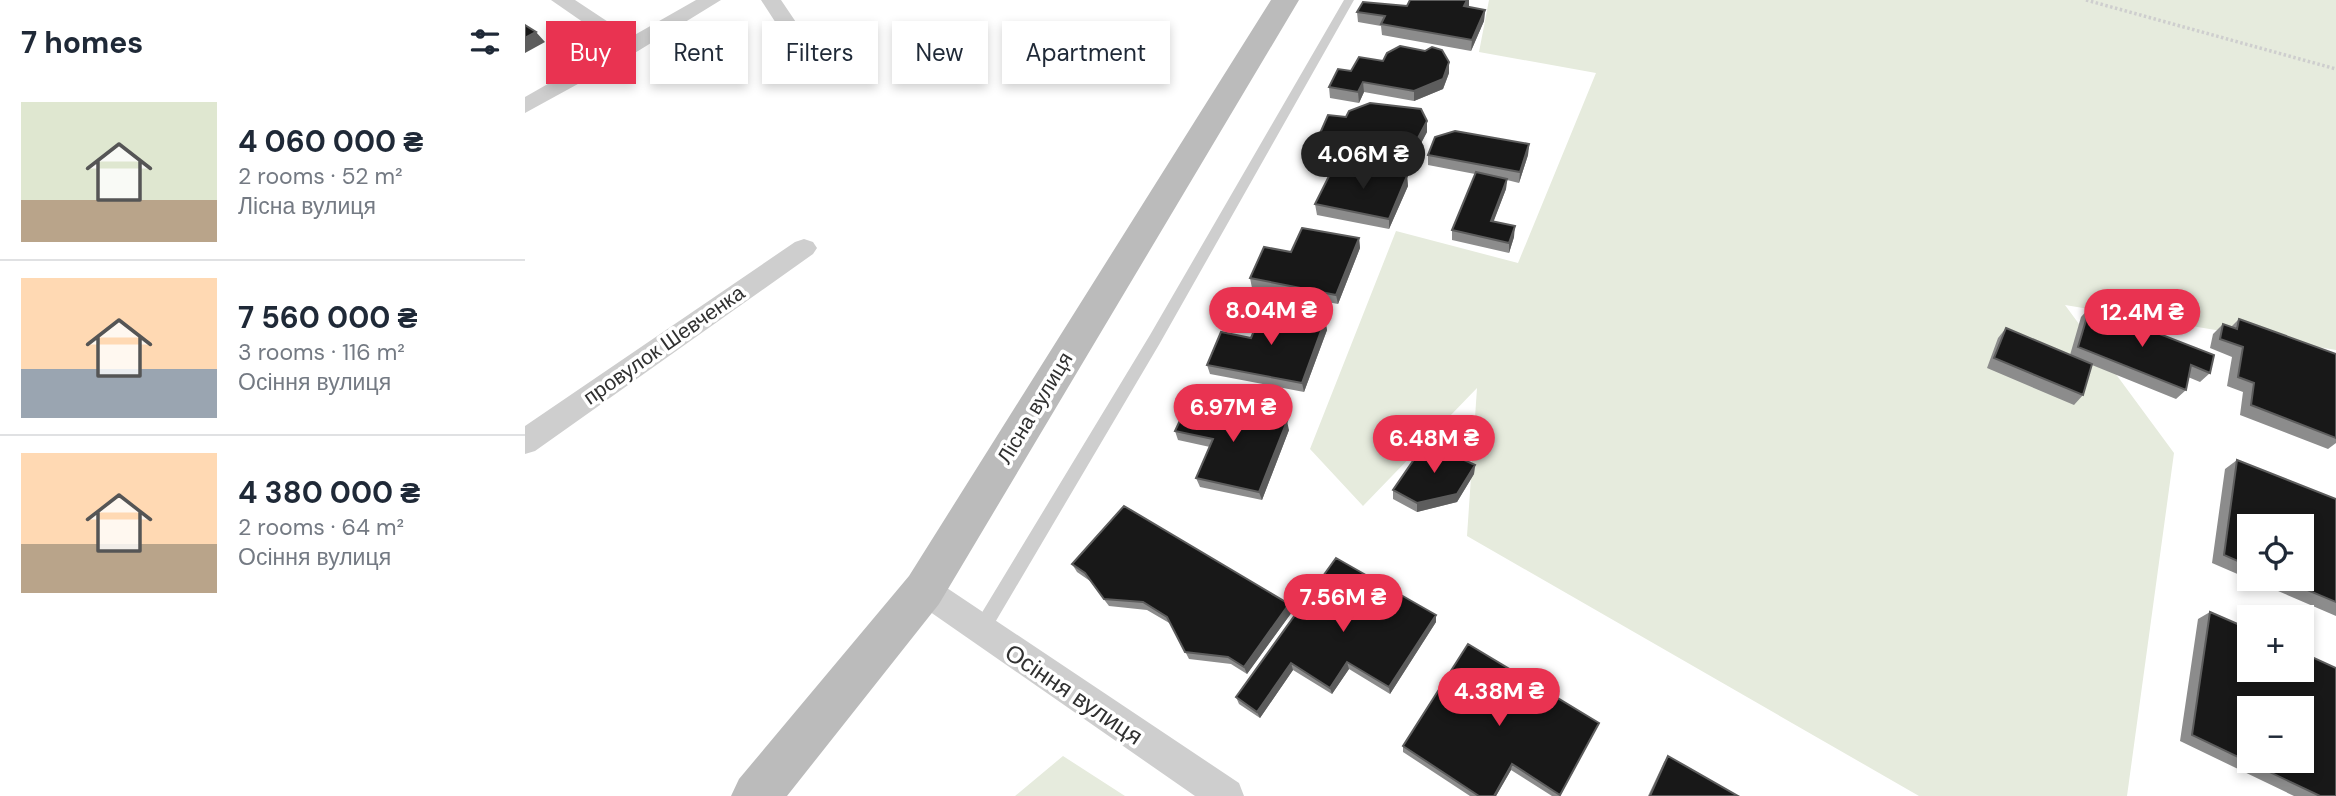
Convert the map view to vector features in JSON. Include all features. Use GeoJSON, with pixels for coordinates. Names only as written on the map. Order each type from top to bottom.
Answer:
{"type":"FeatureCollection","features":[{"type":"Feature","properties":{"kind":"main road","name":"Лісна вулиця"},"geometry":{"type":"LineString","coordinates":[[757,796],[924,590],[1285,0]]}},
{"type":"Feature","properties":{"kind":"street"},"geometry":{"type":"LineString","coordinates":[[561,0],[593,21]]}},
{"type":"Feature","properties":{"kind":"street"},"geometry":{"type":"LineString","coordinates":[[636,43],[711,0]]}},
{"type":"Feature","properties":{"kind":"street"},"geometry":{"type":"LineString","coordinates":[[771,0],[785,21]]}},
{"type":"Feature","properties":{"kind":"street"},"geometry":{"type":"LineString","coordinates":[[525,106],[564,84]]}},
{"type":"Feature","properties":{"kind":"street","name":"провулок Шевченка"},"geometry":{"type":"LineString","coordinates":[[525,442],[804,248]]}},
{"type":"Feature","properties":{"kind":"street","name":"Осіння вулиця"},"geometry":{"type":"LineString","coordinates":[[924,590],[1226,796]]}},
{"type":"Feature","properties":{"kind":"lane"},"geometry":{"type":"LineString","coordinates":[[981,630],[1155,339],[1349,0]]}},
{"type":"Feature","properties":{"kind":"path"},"geometry":{"type":"LineString","coordinates":[[2086,0],[2336,69]]}},
{"type":"Feature","properties":{"kind":"shaded area"},"geometry":{"type":"Polygon","coordinates":[[[1489,0],[2336,0],[2336,350],[2065,305],[2174,453],[2127,796],[1919,796],[1467,536],[1477,388],[1363,506],[1310,449],[1396,231],[1518,263],[1596,73],[1479,52],[1489,0]]]}},
{"type":"Feature","properties":{"kind":"shaded area"},"geometry":{"type":"Polygon","coordinates":[[[1063,756],[1125,796],[1015,796],[1063,756]]]}},
{"type":"Feature","properties":{"kind":"building"},"geometry":{"type":"Polygon","coordinates":[[[1410,0],[1467,0],[1464,6],[1485,10],[1472,40],[1381,24],[1385,16],[1357,12],[1363,2],[1407,6],[1410,0]]]}},
{"type":"Feature","properties":{"kind":"building"},"geometry":{"type":"Polygon","coordinates":[[[525,25],[536,32],[525,38],[525,25]]]}},
{"type":"Feature","properties":{"kind":"building"},"geometry":{"type":"Polygon","coordinates":[[[1400,46],[1425,51],[1432,47],[1442,50],[1449,62],[1443,79],[1414,91],[1363,82],[1358,92],[1329,87],[1338,69],[1351,71],[1359,57],[1383,61],[1387,53],[1400,46]]]}},
{"type":"Feature","properties":{"kind":"building"},"geometry":{"type":"Polygon","coordinates":[[[1370,103],[1421,109],[1427,121],[1418,138],[1391,149],[1318,138],[1328,115],[1346,117],[1349,111],[1370,103]]]}},
{"type":"Feature","properties":{"kind":"building"},"geometry":{"type":"Polygon","coordinates":[[[1455,131],[1529,144],[1520,172],[1428,155],[1435,137],[1455,131]]]}},
{"type":"Feature","properties":{"kind":"building"},"geometry":{"type":"Polygon","coordinates":[[[1353,165],[1407,176],[1389,219],[1315,204],[1329,176],[1353,165]]]}},
{"type":"Feature","properties":{"kind":"building"},"geometry":{"type":"Polygon","coordinates":[[[1476,172],[1507,179],[1491,221],[1515,226],[1509,243],[1452,230],[1476,172]]]}},
{"type":"Feature","properties":{"kind":"building"},"geometry":{"type":"Polygon","coordinates":[[[1302,228],[1359,238],[1336,295],[1250,278],[1264,247],[1291,252],[1302,228]]]}},
{"type":"Feature","properties":{"kind":"building"},"geometry":{"type":"Polygon","coordinates":[[[2090,307],[2214,355],[2210,373],[2191,365],[2186,390],[2078,347],[2090,307]]]}},
{"type":"Feature","properties":{"kind":"building"},"geometry":{"type":"Polygon","coordinates":[[[1263,309],[1325,320],[1302,383],[1207,365],[1221,332],[1251,338],[1263,309]]]}},
{"type":"Feature","properties":{"kind":"building"},"geometry":{"type":"Polygon","coordinates":[[[2239,319],[2336,354],[2336,438],[2251,405],[2254,383],[2238,377],[2243,347],[2220,339],[2223,324],[2237,329],[2239,319]]]}},
{"type":"Feature","properties":{"kind":"building"},"geometry":{"type":"Polygon","coordinates":[[[2006,328],[2092,364],[2083,395],[1994,358],[2006,328]]]}},
{"type":"Feature","properties":{"kind":"building"},"geometry":{"type":"Polygon","coordinates":[[[1189,401],[1287,421],[1259,492],[1196,478],[1213,439],[1175,431],[1189,401]]]}},
{"type":"Feature","properties":{"kind":"building"},"geometry":{"type":"Polygon","coordinates":[[[1426,442],[1475,465],[1457,494],[1417,503],[1393,490],[1426,442]]]}},
{"type":"Feature","properties":{"kind":"building"},"geometry":{"type":"Polygon","coordinates":[[[2237,460],[2336,499],[2336,602],[2310,591],[2314,591],[2314,514],[2237,514],[2237,561],[2224,555],[2237,460]]]}},
{"type":"Feature","properties":{"kind":"building"},"geometry":{"type":"Polygon","coordinates":[[[1124,506],[1289,604],[1244,667],[1228,657],[1185,652],[1167,617],[1143,602],[1104,599],[1085,573],[1072,564],[1124,506]]]}},
{"type":"Feature","properties":{"kind":"building"},"geometry":{"type":"Polygon","coordinates":[[[1336,558],[1436,615],[1389,687],[1347,662],[1330,688],[1291,663],[1257,712],[1236,697],[1336,558]]]}},
{"type":"Feature","properties":{"kind":"building"},"geometry":{"type":"Polygon","coordinates":[[[2210,612],[2237,624],[2237,682],[2314,682],[2314,658],[2336,668],[2336,796],[2320,796],[2272,773],[2314,773],[2314,696],[2237,696],[2237,756],[2192,735],[2210,612]]]}},
{"type":"Feature","properties":{"kind":"building"},"geometry":{"type":"Polygon","coordinates":[[[1468,644],[1599,723],[1560,795],[1512,764],[1494,796],[1479,796],[1403,746],[1468,644]]]}},
{"type":"Feature","properties":{"kind":"building"},"geometry":{"type":"Polygon","coordinates":[[[1668,756],[1738,796],[1650,796],[1668,756]]]}}]}
